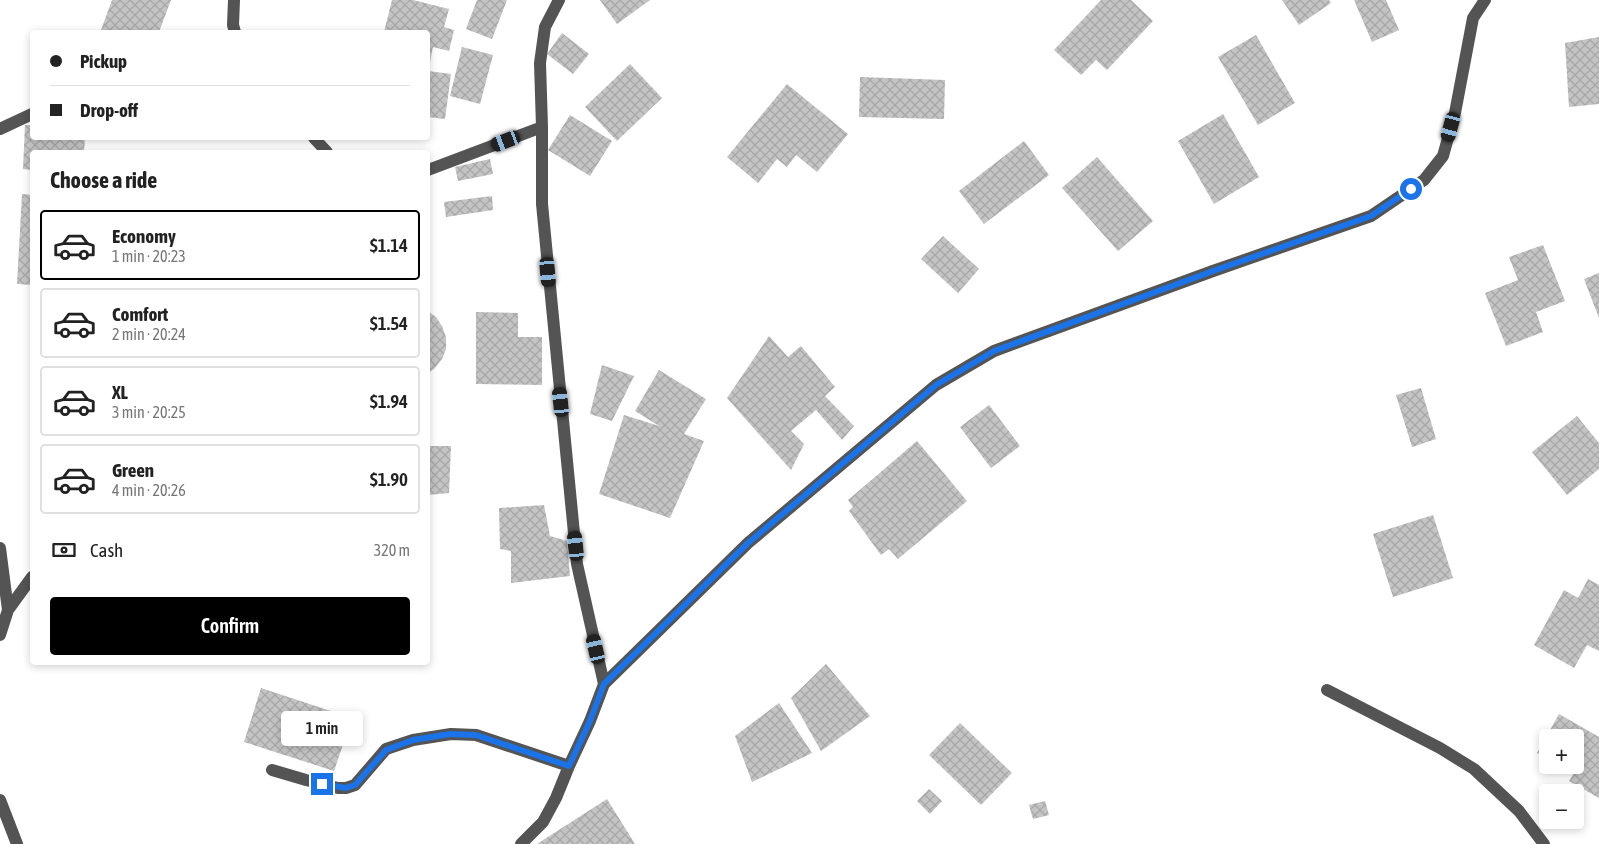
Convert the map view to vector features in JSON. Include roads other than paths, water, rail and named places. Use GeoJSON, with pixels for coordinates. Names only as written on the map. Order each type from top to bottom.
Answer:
{"type":"FeatureCollection","features":[{"type":"Feature","properties":{"kind":"street"},"geometry":{"type":"LineString","coordinates":[[234,0],[233,25],[235,30]]}},
{"type":"Feature","properties":{"kind":"street"},"geometry":{"type":"LineString","coordinates":[[558,0],[545,27],[540,63],[542,204],[578,564],[604,684]]}},
{"type":"Feature","properties":{"kind":"street"},"geometry":{"type":"LineString","coordinates":[[521,844],[543,822],[556,798],[604,684],[748,543],[936,385],[994,351],[1371,216],[1424,180],[1443,156],[1455,113],[1473,18],[1485,0]]}},
{"type":"Feature","properties":{"kind":"street"},"geometry":{"type":"LineString","coordinates":[[0,129],[30,115]]}},
{"type":"Feature","properties":{"kind":"street"},"geometry":{"type":"LineString","coordinates":[[430,169],[542,127]]}},
{"type":"Feature","properties":{"kind":"street"},"geometry":{"type":"LineString","coordinates":[[316,140],[325,150]]}},
{"type":"Feature","properties":{"kind":"street"},"geometry":{"type":"LineString","coordinates":[[0,548],[8,610]]}},
{"type":"Feature","properties":{"kind":"street"},"geometry":{"type":"LineString","coordinates":[[0,635],[8,610],[30,580]]}},
{"type":"Feature","properties":{"kind":"street"},"geometry":{"type":"LineString","coordinates":[[1327,690],[1440,748],[1474,769],[1519,811],[1544,844]]}},
{"type":"Feature","properties":{"kind":"street"},"geometry":{"type":"LineString","coordinates":[[272,770],[338,788],[346,788],[355,785],[386,750],[413,740],[450,734],[476,735],[569,766]]}},
{"type":"Feature","properties":{"kind":"street"},"geometry":{"type":"LineString","coordinates":[[0,800],[17,844]]}}]}
